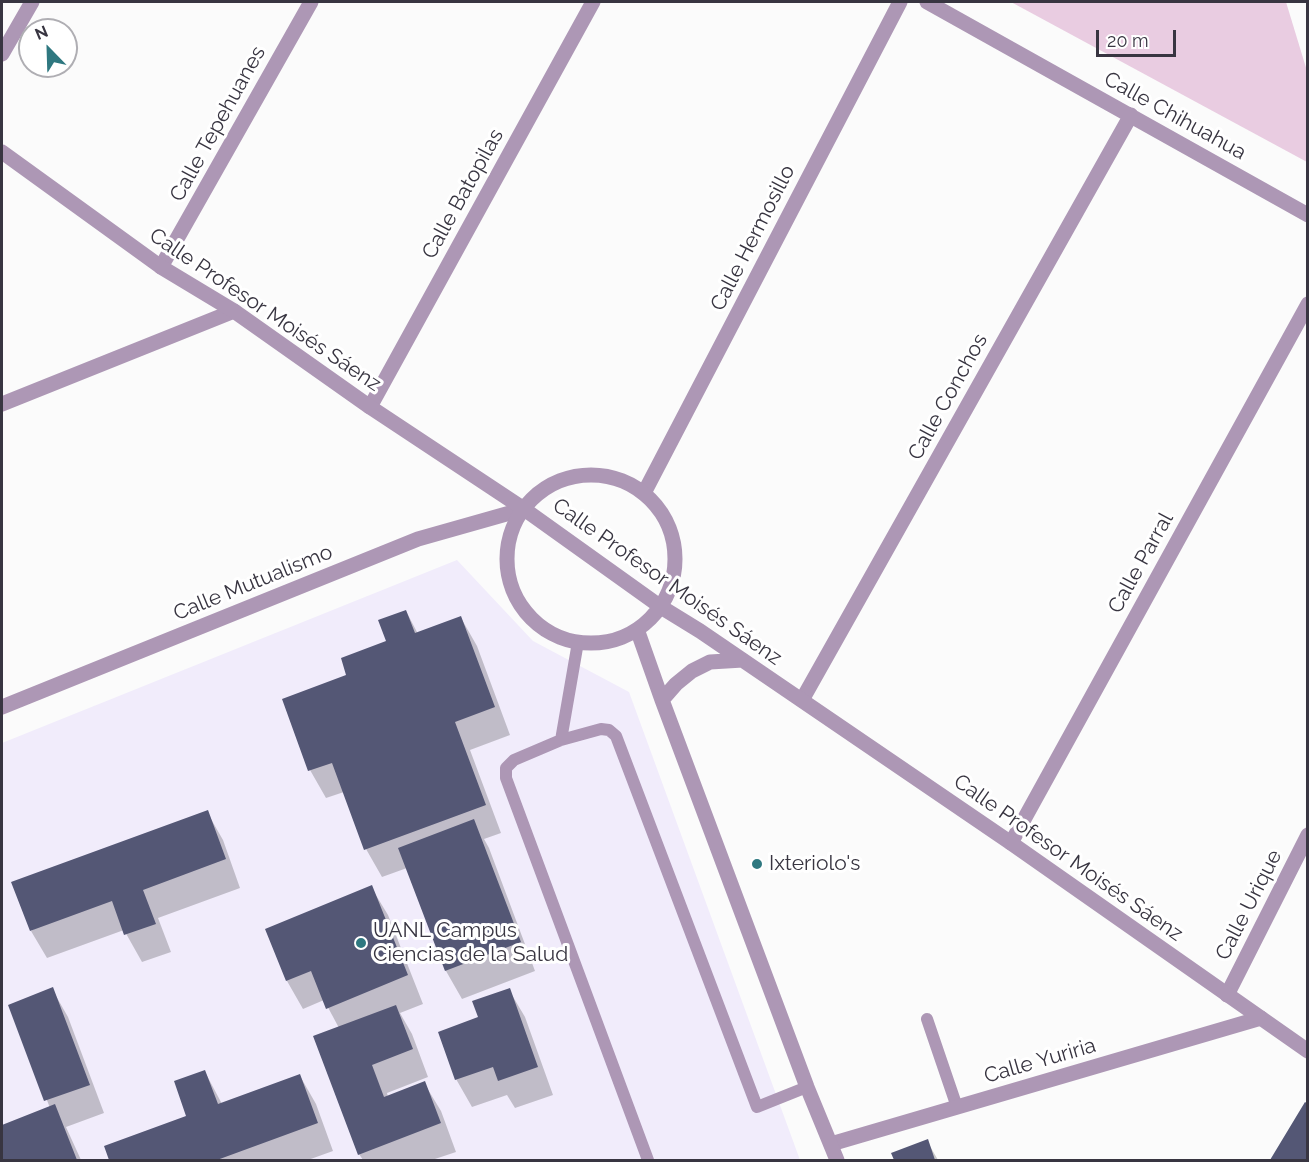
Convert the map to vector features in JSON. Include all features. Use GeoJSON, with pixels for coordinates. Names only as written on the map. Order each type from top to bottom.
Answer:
{"type":"FeatureCollection","features":[{"type":"Feature","properties":{"kind":"street"},"geometry":{"type":"LineString","coordinates":[[2,54],[32,2]]}},
{"type":"Feature","properties":{"kind":"street","name":"Calle Tepehuanes"},"geometry":{"type":"LineString","coordinates":[[161,267],[311,2]]}},
{"type":"Feature","properties":{"kind":"street","name":"Calle Batopilas"},"geometry":{"type":"LineString","coordinates":[[370,407],[593,2]]}},
{"type":"Feature","properties":{"kind":"street","name":"Calle Hermosillo"},"geometry":{"type":"LineString","coordinates":[[644,493],[900,2]]}},
{"type":"Feature","properties":{"kind":"street","name":"Calle Chihuahua"},"geometry":{"type":"LineString","coordinates":[[927,2],[1308,215]]}},
{"type":"Feature","properties":{"kind":"street","name":"Calle Conchos"},"geometry":{"type":"LineString","coordinates":[[802,700],[1131,115]]}},
{"type":"Feature","properties":{"kind":"street","name":"Calle Profesor Moisés Sáenz"},"geometry":{"type":"LineString","coordinates":[[2,152],[161,267],[234,311],[370,407],[524,509],[660,607],[700,631],[1011,843],[1308,1051]]}},
{"type":"Feature","properties":{"kind":"street","name":"Calle Parral"},"geometry":{"type":"LineString","coordinates":[[1011,843],[1308,303]]}},
{"type":"Feature","properties":{"kind":"street"},"geometry":{"type":"LineString","coordinates":[[2,404],[234,311]]}},
{"type":"Feature","properties":{"kind":"street"},"geometry":{"type":"LineString","coordinates":[[581,476],[603,476],[625,482],[644,493],[661,512],[672,534],[676,559],[672,584],[660,607],[638,632],[602,642],[578,642],[555,635],[535,622],[520,604],[510,582],[507,558],[511,535],[524,509],[540,493],[559,482],[581,476]]}},
{"type":"Feature","properties":{"kind":"street","name":"Calle Mutualismo"},"geometry":{"type":"LineString","coordinates":[[2,707],[418,539],[524,509]]}},
{"type":"Feature","properties":{"kind":"street"},"geometry":{"type":"LineString","coordinates":[[638,632],[807,1087],[837,1161]]}},
{"type":"Feature","properties":{"kind":"street"},"geometry":{"type":"LineString","coordinates":[[662,700],[692,671],[710,662],[742,660]]}},
{"type":"Feature","properties":{"kind":"street","name":"Calle Urique"},"geometry":{"type":"LineString","coordinates":[[1227,995],[1308,835]]}},
{"type":"Feature","properties":{"kind":"street","name":"Calle Yuriria"},"geometry":{"type":"LineString","coordinates":[[831,1144],[1261,1018]]}},
{"type":"Feature","properties":{"kind":"lane"},"geometry":{"type":"LineString","coordinates":[[561,740],[578,642]]}},
{"type":"Feature","properties":{"kind":"lane"},"geometry":{"type":"LineString","coordinates":[[648,1161],[506,778],[506,768],[514,760],[561,740],[601,729],[609,730],[616,736],[758,1107],[807,1087]]}},
{"type":"Feature","properties":{"kind":"lane"},"geometry":{"type":"LineString","coordinates":[[927,1019],[957,1107]]}},
{"type":"Feature","properties":{"kind":"shaded area"},"geometry":{"type":"Polygon","coordinates":[[[1011,2],[1286,2],[1307,71],[1307,162],[1011,2]]]}},
{"type":"Feature","properties":{"kind":"shaded area","name":"UANL Campus Ciencias de la Salud"},"geometry":{"type":"Polygon","coordinates":[[[457,560],[533,641],[629,692],[800,1160],[2,1160],[2,743],[457,560]]]}},
{"type":"Feature","properties":{"kind":"building"},"geometry":{"type":"Polygon","coordinates":[[[406,610],[415,633],[461,616],[495,707],[455,722],[486,805],[364,850],[332,763],[308,771],[282,699],[346,675],[341,658],[386,641],[378,620],[406,610]]]}},
{"type":"Feature","properties":{"kind":"building"},"geometry":{"type":"Polygon","coordinates":[[[208,810],[226,859],[143,890],[156,924],[124,935],[112,901],[30,931],[11,882],[208,810]]]}},
{"type":"Feature","properties":{"kind":"building"},"geometry":{"type":"Polygon","coordinates":[[[474,819],[521,942],[445,971],[398,848],[474,819]]]}},
{"type":"Feature","properties":{"kind":"building"},"geometry":{"type":"Polygon","coordinates":[[[372,885],[408,975],[326,1009],[311,971],[286,981],[265,929],[372,885]]]}},
{"type":"Feature","properties":{"kind":"building"},"geometry":{"type":"Polygon","coordinates":[[[53,987],[90,1085],[44,1101],[8,1005],[53,987]]]}},
{"type":"Feature","properties":{"kind":"building"},"geometry":{"type":"Polygon","coordinates":[[[510,988],[538,1067],[498,1081],[493,1067],[455,1080],[438,1032],[478,1017],[472,1001],[510,988]]]}},
{"type":"Feature","properties":{"kind":"building"},"geometry":{"type":"Polygon","coordinates":[[[396,1005],[413,1049],[372,1065],[384,1097],[425,1081],[441,1123],[358,1155],[313,1036],[396,1005]]]}},
{"type":"Feature","properties":{"kind":"building"},"geometry":{"type":"Polygon","coordinates":[[[205,1070],[218,1104],[300,1074],[318,1123],[217,1160],[109,1160],[104,1146],[186,1116],[174,1081],[205,1070]]]}},
{"type":"Feature","properties":{"kind":"building"},"geometry":{"type":"Polygon","coordinates":[[[1305,1102],[1308,1104],[1308,1160],[1270,1160],[1305,1102]]]}},
{"type":"Feature","properties":{"kind":"building"},"geometry":{"type":"Polygon","coordinates":[[[55,1104],[77,1160],[2,1160],[2,1125],[55,1104]]]}},
{"type":"Feature","properties":{"kind":"building"},"geometry":{"type":"Polygon","coordinates":[[[928,1139],[935,1160],[894,1160],[891,1153],[928,1139]]]}},
{"type":"Feature","properties":{"kind":"place","name":"Ixteriolo's"},"geometry":{"type":"Point","coordinates":[757,864]}},
{"type":"Feature","properties":{"kind":"place","name":"UANL Campus Ciencias de la Salud"},"geometry":{"type":"Point","coordinates":[361,943]}}]}
